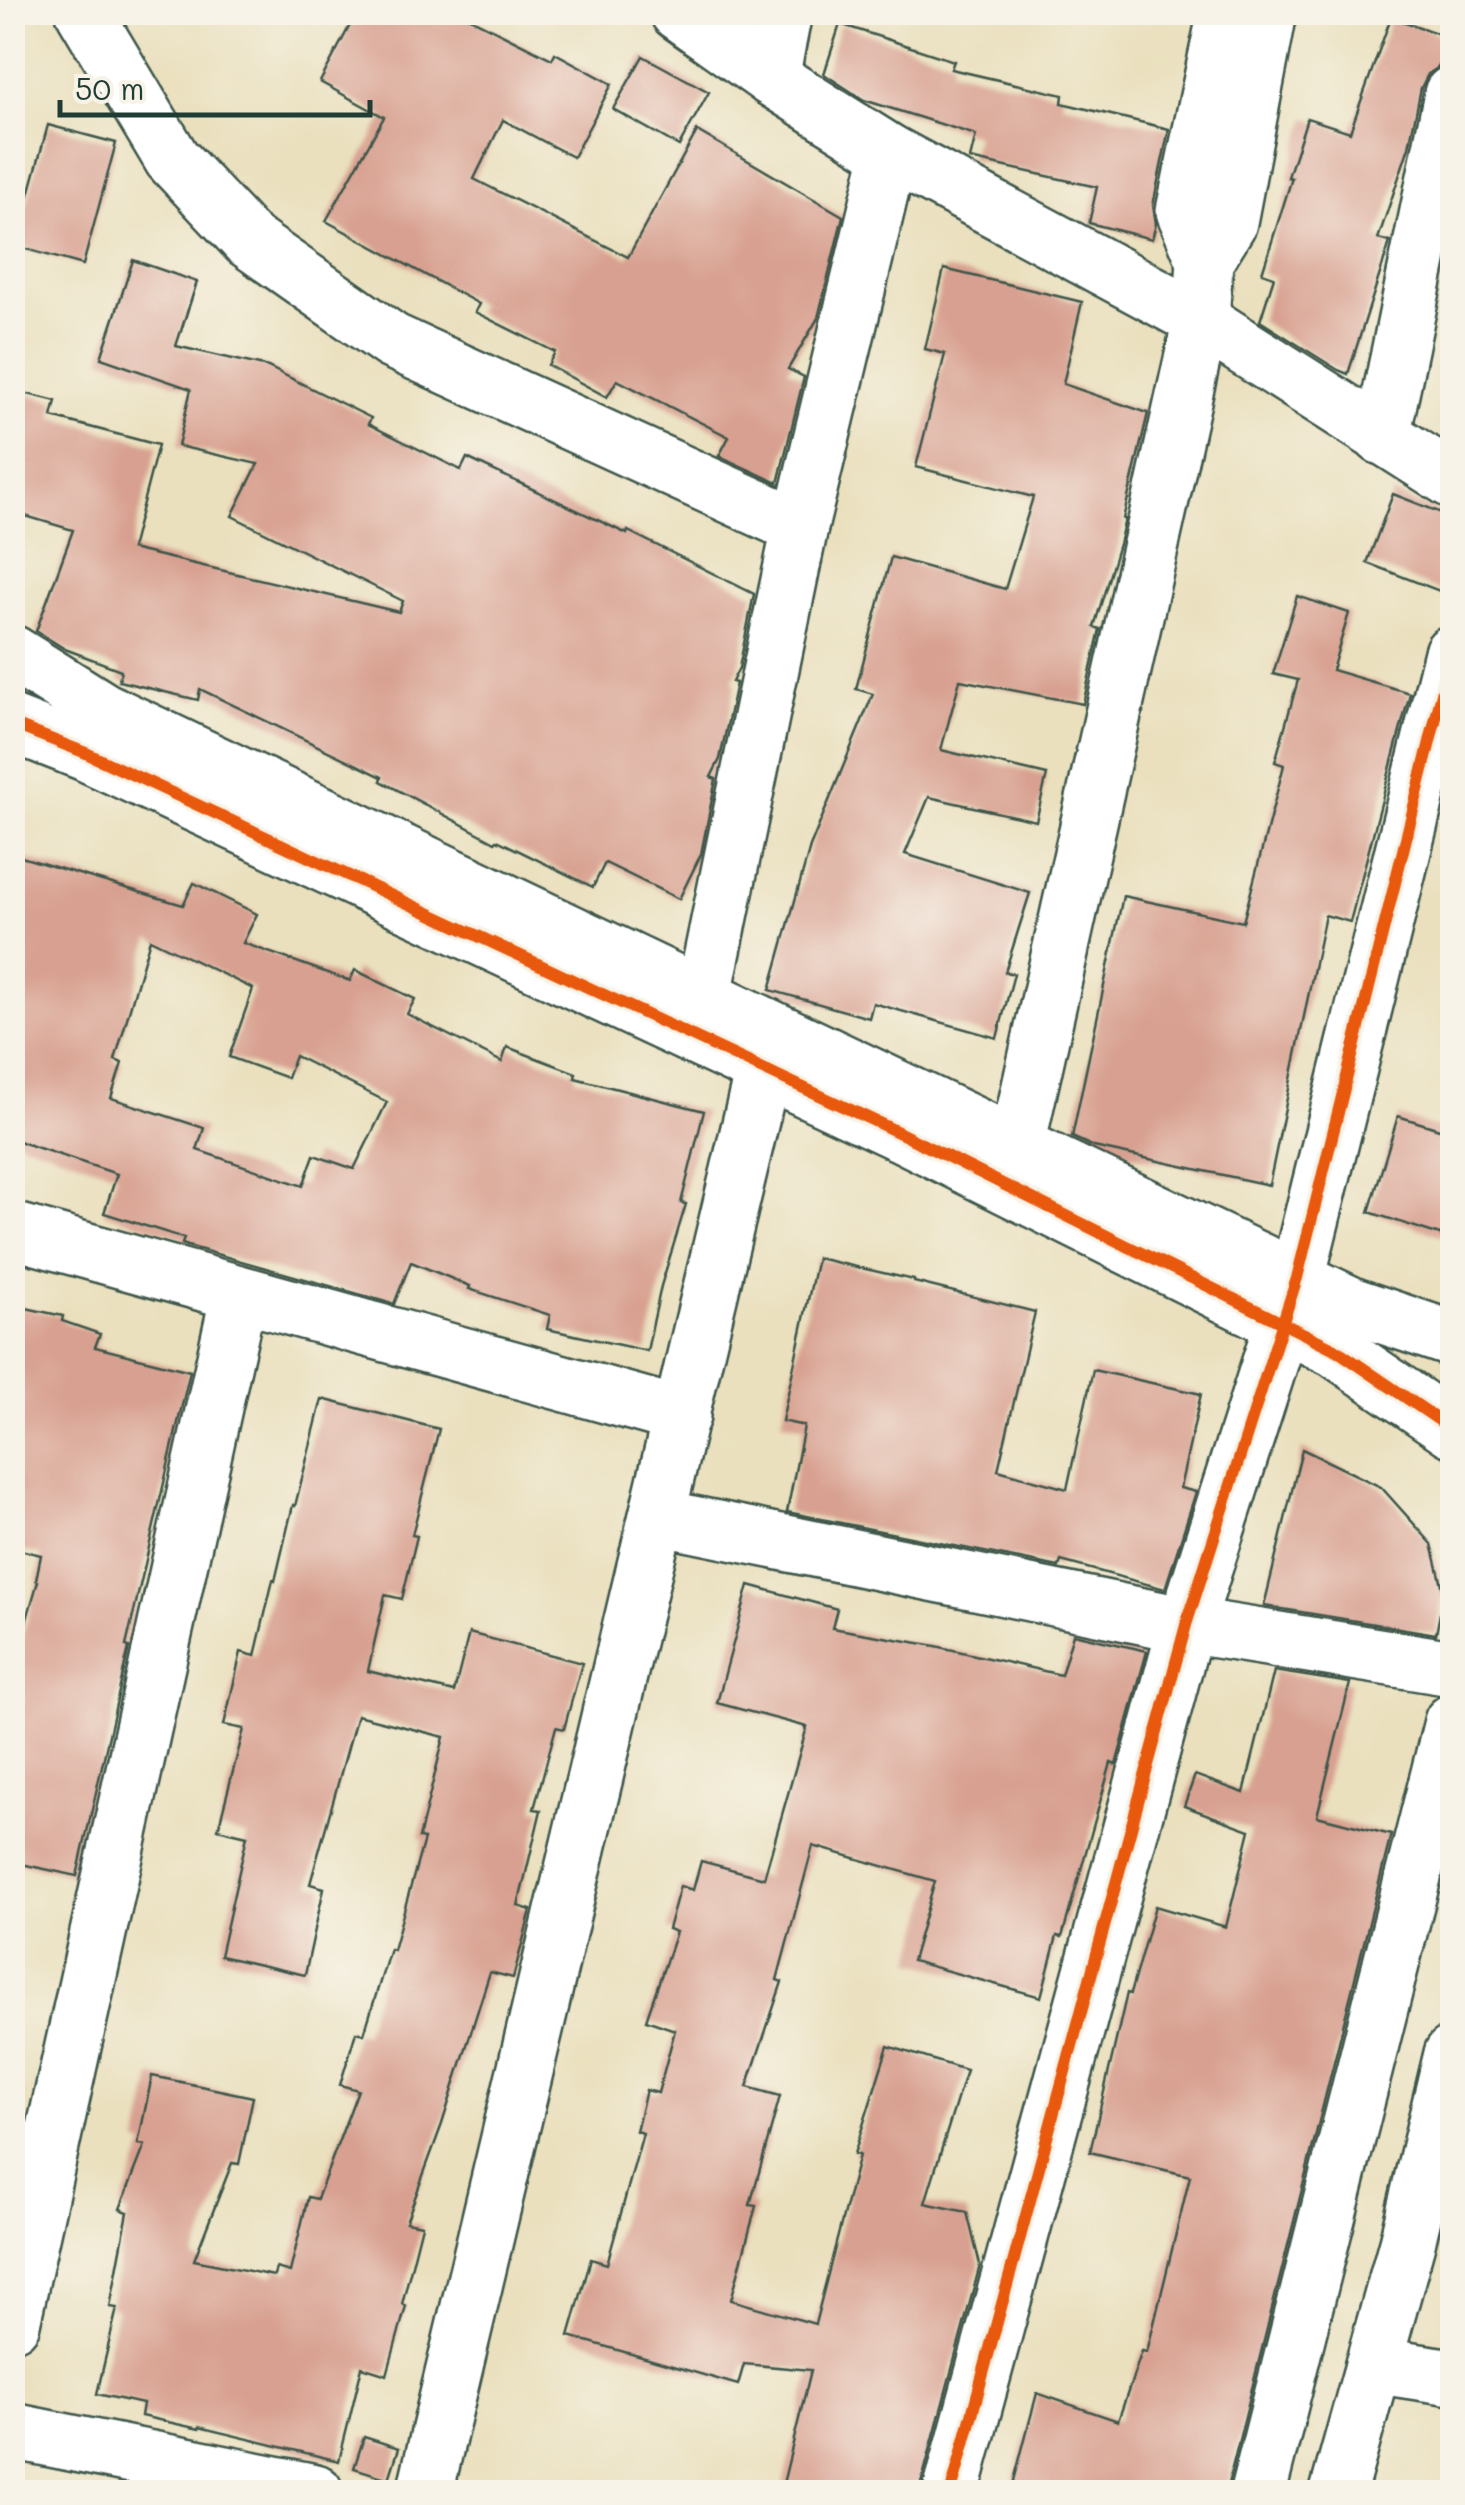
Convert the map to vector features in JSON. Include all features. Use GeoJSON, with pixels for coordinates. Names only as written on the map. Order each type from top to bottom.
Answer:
{"type":"FeatureCollection","features":[{"type":"Feature","properties":{"kind":"street"},"geometry":{"type":"LineString","coordinates":[[84,12],[172,158],[248,240],[392,342],[800,528]]}},
{"type":"Feature","properties":{"kind":"street"},"geometry":{"type":"LineString","coordinates":[[678,12],[771,78],[890,153],[1201,320],[1452,480]]}},
{"type":"Feature","properties":{"kind":"street"},"geometry":{"type":"LineString","coordinates":[[771,78],[784,12]]}},
{"type":"Feature","properties":{"kind":"street"},"geometry":{"type":"LineString","coordinates":[[1017,1145],[1201,320],[1205,261],[1184,211],[1226,12]]}},
{"type":"Feature","properties":{"kind":"street"},"geometry":{"type":"LineString","coordinates":[[1205,261],[1229,222],[1269,12]]}},
{"type":"Feature","properties":{"kind":"street"},"geometry":{"type":"LineString","coordinates":[[1382,437],[1452,94]]}},
{"type":"Feature","properties":{"kind":"street"},"geometry":{"type":"LineString","coordinates":[[699,1017],[800,528],[890,153]]}},
{"type":"Feature","properties":{"kind":"street"},"geometry":{"type":"LineString","coordinates":[[12,653],[104,710],[699,1017]]}},
{"type":"Feature","properties":{"kind":"street"},"geometry":{"type":"LineString","coordinates":[[950,2492],[1186,1625],[1290,1300],[1452,653]]}},
{"type":"Feature","properties":{"kind":"street"},"geometry":{"type":"LineString","coordinates":[[12,724],[86,752],[768,1049],[1017,1145],[1290,1300],[1334,1349],[1452,1429]]}},
{"type":"Feature","properties":{"kind":"street"},"geometry":{"type":"LineString","coordinates":[[768,1049],[900,1133],[1290,1300],[1354,1306],[1452,1339]]}},
{"type":"Feature","properties":{"kind":"street"},"geometry":{"type":"LineString","coordinates":[[425,2492],[768,1049]]}},
{"type":"Feature","properties":{"kind":"street"},"geometry":{"type":"LineString","coordinates":[[12,1230],[682,1416]]}},
{"type":"Feature","properties":{"kind":"street"},"geometry":{"type":"LineString","coordinates":[[12,2324],[240,1294]]}},
{"type":"Feature","properties":{"kind":"street"},"geometry":{"type":"LineString","coordinates":[[658,1517],[1186,1625],[1452,1668]]}},
{"type":"Feature","properties":{"kind":"street"},"geometry":{"type":"LineString","coordinates":[[1258,2492],[1452,1722]]}},
{"type":"Feature","properties":{"kind":"street"},"geometry":{"type":"LineString","coordinates":[[1338,2492],[1407,2244],[1452,2054]]}},
{"type":"Feature","properties":{"kind":"street"},"geometry":{"type":"LineString","coordinates":[[1373,2365],[1452,2378]]}},
{"type":"Feature","properties":{"kind":"street"},"geometry":{"type":"LineString","coordinates":[[12,2431],[315,2492]]}},
{"type":"Feature","properties":{"kind":"building"},"geometry":{"type":"Polygon","coordinates":[[[357,12],[458,12],[552,59],[555,53],[612,84],[573,157],[503,120],[474,179],[628,257],[697,131],[843,216],[818,318],[788,369],[804,377],[778,483],[719,456],[729,437],[617,380],[607,397],[548,365],[555,352],[475,312],[479,304],[326,221],[384,117],[320,82],[357,12]]]}},
{"type":"Feature","properties":{"kind":"building"},"geometry":{"type":"Polygon","coordinates":[[[1391,17],[1448,37],[1437,68],[1428,74],[1421,88],[1409,147],[1378,239],[1390,242],[1348,374],[1260,321],[1274,277],[1262,273],[1307,118],[1350,132],[1391,17]]]}},
{"type":"Feature","properties":{"kind":"building"},"geometry":{"type":"Polygon","coordinates":[[[840,24],[954,61],[951,69],[1063,95],[1062,103],[1169,129],[1153,205],[1156,224],[1152,239],[1089,223],[1097,187],[970,159],[976,135],[864,100],[824,74],[840,24]]]}},
{"type":"Feature","properties":{"kind":"building"},"geometry":{"type":"Polygon","coordinates":[[[643,56],[709,92],[679,146],[613,109],[643,56]]]}},
{"type":"Feature","properties":{"kind":"building"},"geometry":{"type":"Polygon","coordinates":[[[48,125],[116,143],[83,265],[15,246],[48,125]]]}},
{"type":"Feature","properties":{"kind":"building"},"geometry":{"type":"Polygon","coordinates":[[[133,260],[197,282],[176,346],[268,367],[371,418],[368,424],[461,470],[467,458],[754,594],[739,668],[732,682],[736,683],[720,759],[711,777],[716,779],[701,854],[679,899],[605,863],[593,887],[495,842],[381,781],[382,777],[200,689],[198,700],[119,681],[121,670],[65,649],[36,631],[73,530],[12,512],[12,390],[56,401],[52,417],[158,445],[131,549],[399,612],[403,601],[232,516],[258,464],[178,446],[191,389],[101,358],[133,260]]]}},
{"type":"Feature","properties":{"kind":"building"},"geometry":{"type":"Polygon","coordinates":[[[944,269],[1082,302],[1063,384],[1148,413],[1119,544],[1094,627],[1100,629],[1083,704],[960,680],[941,750],[1047,775],[1036,821],[929,797],[905,854],[1030,893],[1005,972],[1014,974],[997,1038],[873,1003],[869,1018],[770,990],[810,847],[873,694],[856,689],[891,557],[1005,589],[1033,497],[916,467],[945,354],[925,349],[944,269]]]}},
{"type":"Feature","properties":{"kind":"building"},"geometry":{"type":"Polygon","coordinates":[[[1393,494],[1452,517],[1452,566],[1442,592],[1367,563],[1393,494]]]}},
{"type":"Feature","properties":{"kind":"building"},"geometry":{"type":"Polygon","coordinates":[[[1297,596],[1349,613],[1332,670],[1410,693],[1350,922],[1325,915],[1269,1185],[1094,1147],[1072,1137],[1123,896],[1243,922],[1284,765],[1275,762],[1298,680],[1273,674],[1297,596]]]}},
{"type":"Feature","properties":{"kind":"building"},"geometry":{"type":"Polygon","coordinates":[[[18,856],[183,905],[194,883],[257,914],[243,943],[350,981],[355,970],[415,999],[407,1014],[502,1062],[507,1047],[576,1073],[575,1078],[704,1111],[681,1203],[686,1204],[661,1286],[647,1351],[547,1329],[550,1315],[469,1289],[470,1286],[411,1262],[394,1304],[188,1246],[182,1244],[184,1238],[104,1213],[117,1174],[12,1139],[12,876],[18,856]],[[150,939],[115,1060],[122,1063],[111,1098],[204,1128],[197,1150],[303,1186],[314,1155],[354,1169],[387,1102],[295,1056],[287,1078],[229,1057],[253,989],[150,939]]]}},
{"type":"Feature","properties":{"kind":"building"},"geometry":{"type":"Polygon","coordinates":[[[1398,1116],[1452,1133],[1452,1239],[1369,1212],[1398,1116]]]}},
{"type":"Feature","properties":{"kind":"building"},"geometry":{"type":"Polygon","coordinates":[[[817,1258],[1035,1312],[998,1470],[1067,1489],[1093,1370],[1201,1394],[1180,1488],[1196,1492],[1165,1589],[1061,1561],[1059,1567],[787,1512],[804,1426],[782,1421],[817,1258]]]}},
{"type":"Feature","properties":{"kind":"building"},"geometry":{"type":"Polygon","coordinates":[[[12,1305],[63,1316],[62,1321],[100,1334],[95,1347],[190,1371],[77,1876],[12,1862],[12,1731],[24,1696],[12,1692],[12,1671],[38,1581],[41,1555],[12,1548],[12,1305]]]}},
{"type":"Feature","properties":{"kind":"building"},"geometry":{"type":"Polygon","coordinates":[[[322,1399],[439,1429],[412,1535],[417,1536],[402,1599],[385,1595],[368,1671],[454,1692],[469,1633],[582,1663],[564,1729],[556,1727],[534,1809],[541,1810],[518,1906],[531,1910],[513,1978],[490,1972],[406,2222],[422,2225],[387,2375],[362,2367],[339,2461],[141,2416],[143,2404],[97,2394],[117,2308],[110,2307],[128,2212],[120,2209],[145,2145],[138,2144],[152,2076],[253,2097],[239,2164],[232,2163],[194,2260],[274,2276],[276,2268],[290,2272],[308,2197],[317,2199],[358,2090],[340,2085],[356,2032],[364,2034],[390,1949],[393,1950],[424,1839],[419,1838],[444,1737],[357,1715],[310,1884],[324,1888],[305,1975],[220,1956],[247,1836],[218,1829],[244,1729],[224,1725],[241,1652],[255,1656],[322,1399]]]}},
{"type":"Feature","properties":{"kind":"building"},"geometry":{"type":"Polygon","coordinates":[[[1302,1449],[1381,1487],[1432,1544],[1444,1593],[1436,1634],[1264,1606],[1302,1449]]]}},
{"type":"Feature","properties":{"kind":"building"},"geometry":{"type":"Polygon","coordinates":[[[749,1585],[837,1609],[832,1628],[936,1646],[1061,1675],[1073,1634],[1147,1651],[1116,1765],[1111,1763],[1041,1997],[912,1961],[935,1881],[813,1846],[777,1980],[782,1982],[747,2087],[780,2096],[750,2205],[756,2206],[731,2300],[815,2324],[859,2155],[854,2154],[888,2046],[966,2070],[925,2203],[967,2212],[980,2265],[921,2492],[781,2492],[811,2370],[744,2364],[738,2385],[569,2336],[591,2259],[607,2264],[643,2133],[636,2131],[646,2090],[658,2093],[675,2030],[646,2020],[676,1932],[668,1929],[680,1886],[693,1890],[701,1861],[764,1878],[807,1727],[717,1703],[749,1585]]]}},
{"type":"Feature","properties":{"kind":"building"},"geometry":{"type":"Polygon","coordinates":[[[1274,1671],[1350,1683],[1317,1816],[1391,1835],[1228,2492],[1011,2492],[1037,2393],[1118,2421],[1142,2351],[1147,2352],[1190,2176],[1090,2152],[1127,1993],[1130,1994],[1155,1906],[1226,1927],[1250,1830],[1184,1806],[1195,1775],[1244,1793],[1274,1671]]]}},
{"type":"Feature","properties":{"kind":"building"},"geometry":{"type":"Polygon","coordinates":[[[364,2437],[399,2448],[389,2479],[354,2468],[364,2437]]]}},
{"type":"Feature","properties":{"kind":"cycle path"},"geometry":{"type":"LineString","coordinates":[[951,2492],[1186,1625],[1297,1278],[1452,653]]}},
{"type":"Feature","properties":{"kind":"cycle path"},"geometry":{"type":"LineString","coordinates":[[12,724],[86,753],[900,1133],[1335,1349],[1452,1429]]}}]}
